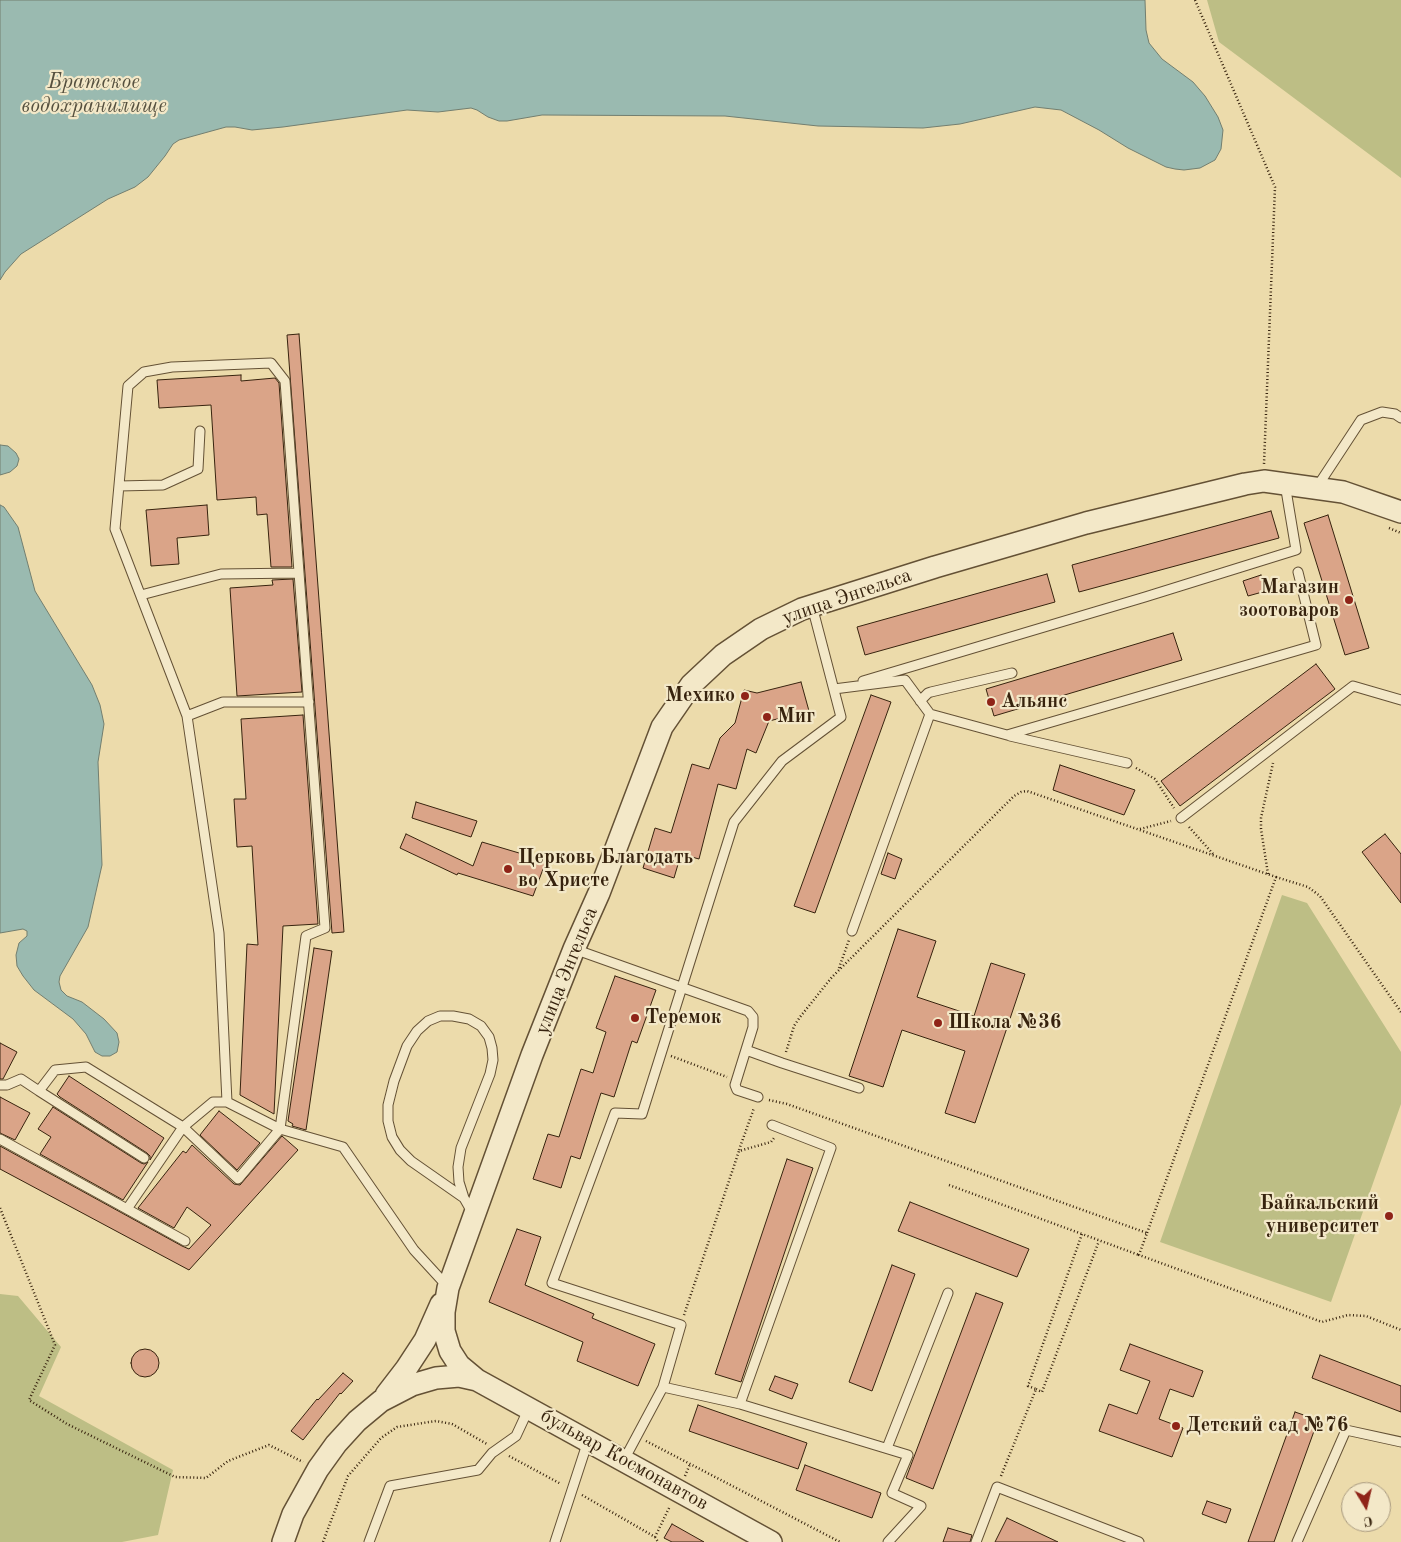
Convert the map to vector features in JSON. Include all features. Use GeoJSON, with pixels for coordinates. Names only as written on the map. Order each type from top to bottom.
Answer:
{"type":"FeatureCollection","features":[{"type":"Feature","properties":{"kind":"street","name":"улица Энгельса"},"geometry":{"type":"LineString","coordinates":[[477,1380],[459,1365],[450,1351],[444,1331],[444,1312],[448,1288],[469,1207],[574,948],[599,893],[662,727],[691,685],[723,655],[760,629],[802,609],[935,567],[1086,523],[1245,484],[1264,481],[1343,492],[1401,512]]}},
{"type":"Feature","properties":{"kind":"street"},"geometry":{"type":"LineString","coordinates":[[283,1542],[293,1514],[318,1469],[336,1444],[381,1401],[406,1369],[425,1340],[448,1288]]}},
{"type":"Feature","properties":{"kind":"street"},"geometry":{"type":"LineString","coordinates":[[381,1401],[412,1385],[436,1378],[459,1376],[477,1380]]}},
{"type":"Feature","properties":{"kind":"street","name":"бульвар Космонавтов"},"geometry":{"type":"LineString","coordinates":[[477,1380],[771,1542]]}},
{"type":"Feature","properties":{"kind":"lane"},"geometry":{"type":"LineString","coordinates":[[39,1090],[55,1070],[86,1067],[183,1127],[238,1179],[280,1129],[306,936],[325,928],[285,381],[271,363],[172,367],[144,372],[128,386],[115,529],[187,716],[219,933],[227,1102]]}},
{"type":"Feature","properties":{"kind":"lane"},"geometry":{"type":"LineString","coordinates":[[1316,488],[1361,420],[1382,412],[1395,414],[1401,418]]}},
{"type":"Feature","properties":{"kind":"lane"},"geometry":{"type":"LineString","coordinates":[[119,486],[163,485],[198,469],[200,432]]}},
{"type":"Feature","properties":{"kind":"lane"},"geometry":{"type":"LineString","coordinates":[[834,689],[1145,597],[1296,550],[1285,484]]}},
{"type":"Feature","properties":{"kind":"lane"},"geometry":{"type":"LineString","coordinates":[[1007,735],[1316,645],[1298,572]]}},
{"type":"Feature","properties":{"kind":"lane"},"geometry":{"type":"LineString","coordinates":[[141,595],[221,574],[299,573]]}},
{"type":"Feature","properties":{"kind":"lane"},"geometry":{"type":"LineString","coordinates":[[624,1460],[663,1387],[681,1325],[552,1283],[616,1113],[642,1114],[734,822],[782,761],[841,717],[812,606]]}},
{"type":"Feature","properties":{"kind":"lane"},"geometry":{"type":"LineString","coordinates":[[920,701],[931,692],[1012,673]]}},
{"type":"Feature","properties":{"kind":"lane"},"geometry":{"type":"LineString","coordinates":[[834,689],[905,680],[930,714],[1007,735],[1127,763]]}},
{"type":"Feature","properties":{"kind":"lane"},"geometry":{"type":"LineString","coordinates":[[1181,818],[1353,686],[1401,700]]}},
{"type":"Feature","properties":{"kind":"lane"},"geometry":{"type":"LineString","coordinates":[[187,716],[223,702],[309,702]]}},
{"type":"Feature","properties":{"kind":"lane"},"geometry":{"type":"LineString","coordinates":[[852,931],[930,714]]}},
{"type":"Feature","properties":{"kind":"lane"},"geometry":{"type":"LineString","coordinates":[[574,948],[748,1012],[753,1017],[753,1027],[735,1085],[737,1090],[758,1097]]}},
{"type":"Feature","properties":{"kind":"lane"},"geometry":{"type":"LineString","coordinates":[[440,1016],[469,1019],[481,1026],[489,1036],[492,1048],[493,1060],[490,1074],[461,1148],[458,1167],[459,1182],[469,1207],[400,1150],[392,1137],[388,1121],[388,1105],[394,1081],[407,1046],[417,1031],[428,1021],[440,1016]]}},
{"type":"Feature","properties":{"kind":"lane"},"geometry":{"type":"LineString","coordinates":[[746,1050],[859,1088]]}},
{"type":"Feature","properties":{"kind":"lane"},"geometry":{"type":"LineString","coordinates":[[0,1085],[21,1079],[144,1158]]}},
{"type":"Feature","properties":{"kind":"lane"},"geometry":{"type":"LineString","coordinates":[[128,1209],[183,1127],[213,1102],[227,1102],[280,1129],[343,1147],[414,1250],[448,1288]]}},
{"type":"Feature","properties":{"kind":"lane"},"geometry":{"type":"LineString","coordinates":[[740,1404],[831,1148],[772,1125]]}},
{"type":"Feature","properties":{"kind":"lane"},"geometry":{"type":"LineString","coordinates":[[0,1139],[186,1241]]}},
{"type":"Feature","properties":{"kind":"lane"},"geometry":{"type":"LineString","coordinates":[[887,1448],[948,1293]]}},
{"type":"Feature","properties":{"kind":"lane"},"geometry":{"type":"LineString","coordinates":[[663,1387],[740,1404],[908,1455],[892,1492],[921,1506],[888,1542]]}},
{"type":"Feature","properties":{"kind":"lane"},"geometry":{"type":"LineString","coordinates":[[369,1542],[390,1486],[478,1470],[492,1453],[516,1436],[530,1408]]}},
{"type":"Feature","properties":{"kind":"lane"},"geometry":{"type":"LineString","coordinates":[[1297,1542],[1346,1430],[1401,1442]]}},
{"type":"Feature","properties":{"kind":"lane"},"geometry":{"type":"LineString","coordinates":[[555,1542],[588,1441]]}},
{"type":"Feature","properties":{"kind":"lane"},"geometry":{"type":"LineString","coordinates":[[976,1542],[997,1487],[1139,1542]]}},
{"type":"Feature","properties":{"kind":"path"},"geometry":{"type":"LineString","coordinates":[[1195,0],[1275,187],[1264,481]]}},
{"type":"Feature","properties":{"kind":"path"},"geometry":{"type":"LineString","coordinates":[[1268,874],[1261,829],[1277,744]]}},
{"type":"Feature","properties":{"kind":"path"},"geometry":{"type":"LineString","coordinates":[[1127,763],[1155,779],[1181,818]]}},
{"type":"Feature","properties":{"kind":"path"},"geometry":{"type":"LineString","coordinates":[[782,1063],[794,1026],[839,970],[1014,796],[1021,792],[1027,792],[1308,887],[1320,896],[1401,1012]]}},
{"type":"Feature","properties":{"kind":"path"},"geometry":{"type":"LineString","coordinates":[[1139,1255],[1276,877]]}},
{"type":"Feature","properties":{"kind":"path"},"geometry":{"type":"LineString","coordinates":[[839,970],[852,931]]}},
{"type":"Feature","properties":{"kind":"path"},"geometry":{"type":"LineString","coordinates":[[662,1053],[736,1080]]}},
{"type":"Feature","properties":{"kind":"path"},"geometry":{"type":"LineString","coordinates":[[681,1325],[758,1097],[787,1104],[1147,1233]]}},
{"type":"Feature","properties":{"kind":"path"},"geometry":{"type":"LineString","coordinates":[[739,1151],[771,1142],[775,1137],[772,1125]]}},
{"type":"Feature","properties":{"kind":"path"},"geometry":{"type":"LineString","coordinates":[[948,1185],[1322,1322],[1348,1315],[1366,1316],[1401,1330]]}},
{"type":"Feature","properties":{"kind":"path"},"geometry":{"type":"LineString","coordinates":[[0,1208],[55,1345],[29,1400],[67,1424],[175,1477],[206,1478],[228,1461],[269,1445],[318,1469]]}},
{"type":"Feature","properties":{"kind":"path"},"geometry":{"type":"LineString","coordinates":[[1082,1234],[1028,1386],[1042,1392],[1099,1240]]}},
{"type":"Feature","properties":{"kind":"path"},"geometry":{"type":"LineString","coordinates":[[997,1487],[1036,1389]]}},
{"type":"Feature","properties":{"kind":"path"},"geometry":{"type":"LineString","coordinates":[[323,1542],[348,1476],[381,1438],[397,1427],[436,1421],[452,1424],[655,1537],[658,1542]]}},
{"type":"Feature","properties":{"kind":"path"},"geometry":{"type":"LineString","coordinates":[[636,1436],[840,1542]]}},
{"type":"Feature","properties":{"kind":"path"},"geometry":{"type":"LineString","coordinates":[[655,1537],[690,1464]]}},
{"type":"Feature","properties":{"kind":"green space"},"geometry":{"type":"Polygon","coordinates":[[[1207,0],[1401,0],[1401,178],[1219,42],[1207,0]]]}},
{"type":"Feature","properties":{"kind":"green space"},"geometry":{"type":"Polygon","coordinates":[[[1282,895],[1307,903],[1401,1052],[1401,1104],[1331,1302],[1160,1242],[1282,895]]]}},
{"type":"Feature","properties":{"kind":"green space"},"geometry":{"type":"Polygon","coordinates":[[[0,1294],[18,1296],[61,1347],[39,1396],[173,1470],[158,1535],[122,1542],[0,1542],[0,1294]]]}},
{"type":"Feature","properties":{"kind":"water","name":"Братское водохранилище"},"geometry":{"type":"Polygon","coordinates":[[[0,0],[1145,0],[1146,30],[1149,43],[1162,59],[1193,82],[1205,96],[1218,117],[1223,130],[1221,149],[1215,160],[1200,168],[1184,170],[1166,167],[1061,110],[1035,107],[960,124],[923,128],[818,126],[725,116],[542,115],[499,121],[471,108],[438,112],[407,110],[252,130],[226,127],[179,140],[173,144],[148,177],[135,187],[108,199],[21,254],[0,280],[0,0]]]}},
{"type":"Feature","properties":{"kind":"water"},"geometry":{"type":"Polygon","coordinates":[[[0,445],[8,446],[16,453],[19,459],[17,466],[10,472],[0,475],[0,445]]]}},
{"type":"Feature","properties":{"kind":"water"},"geometry":{"type":"Polygon","coordinates":[[[0,505],[4,507],[18,527],[35,591],[92,685],[100,705],[104,724],[98,762],[102,865],[88,927],[60,976],[59,982],[61,990],[67,996],[82,1002],[104,1019],[117,1033],[119,1042],[117,1052],[110,1056],[102,1056],[95,1052],[86,1034],[73,1019],[34,990],[23,976],[17,966],[16,955],[19,943],[27,936],[27,931],[23,929],[0,933],[0,505]]]}},
{"type":"Feature","properties":{"kind":"building"},"geometry":{"type":"Polygon","coordinates":[[[299,334],[344,932],[332,933],[287,335],[299,334]]]}},
{"type":"Feature","properties":{"kind":"building"},"geometry":{"type":"Polygon","coordinates":[[[241,375],[241,381],[275,378],[279,383],[292,567],[271,567],[267,514],[257,515],[256,497],[217,500],[211,405],[159,408],[157,380],[241,375]]]}},
{"type":"Feature","properties":{"kind":"building"},"geometry":{"type":"Polygon","coordinates":[[[207,505],[209,535],[177,538],[179,564],[151,566],[146,510],[207,505]]]}},
{"type":"Feature","properties":{"kind":"building"},"geometry":{"type":"Polygon","coordinates":[[[1271,511],[1279,538],[1079,592],[1072,565],[1271,511]]]}},
{"type":"Feature","properties":{"kind":"building"},"geometry":{"type":"Polygon","coordinates":[[[1328,515],[1369,648],[1345,655],[1304,523],[1328,515]]]}},
{"type":"Feature","properties":{"kind":"building"},"geometry":{"type":"Polygon","coordinates":[[[1047,574],[1055,602],[865,655],[857,627],[1047,574]]]}},
{"type":"Feature","properties":{"kind":"building"},"geometry":{"type":"Polygon","coordinates":[[[1261,575],[1266,591],[1248,596],[1243,581],[1261,575]]]}},
{"type":"Feature","properties":{"kind":"building"},"geometry":{"type":"Polygon","coordinates":[[[293,579],[302,692],[237,696],[230,588],[273,585],[272,580],[293,579]]]}},
{"type":"Feature","properties":{"kind":"building"},"geometry":{"type":"Polygon","coordinates":[[[1173,633],[1182,660],[994,716],[986,689],[1173,633]]]}},
{"type":"Feature","properties":{"kind":"building"},"geometry":{"type":"Polygon","coordinates":[[[1316,664],[1335,689],[1180,806],[1161,781],[1316,664]]]}},
{"type":"Feature","properties":{"kind":"building"},"geometry":{"type":"Polygon","coordinates":[[[801,682],[809,711],[769,721],[756,753],[747,749],[736,789],[718,784],[699,859],[681,854],[674,878],[643,868],[655,828],[671,833],[692,764],[709,769],[720,738],[735,723],[744,690],[757,693],[801,682]]]}},
{"type":"Feature","properties":{"kind":"building"},"geometry":{"type":"Polygon","coordinates":[[[871,695],[891,702],[815,913],[794,906],[871,695]]]}},
{"type":"Feature","properties":{"kind":"building"},"geometry":{"type":"Polygon","coordinates":[[[303,715],[318,924],[283,926],[274,1114],[240,1095],[247,944],[258,945],[252,846],[237,847],[234,799],[246,799],[241,719],[303,715]]]}},
{"type":"Feature","properties":{"kind":"building"},"geometry":{"type":"Polygon","coordinates":[[[1060,765],[1135,790],[1124,815],[1053,790],[1060,765]]]}},
{"type":"Feature","properties":{"kind":"building"},"geometry":{"type":"Polygon","coordinates":[[[416,802],[477,821],[471,837],[412,818],[416,802]]]}},
{"type":"Feature","properties":{"kind":"building","name":"Церковь Благодать во Христе"},"geometry":{"type":"Polygon","coordinates":[[[406,834],[473,866],[482,842],[546,861],[533,896],[458,873],[457,875],[400,848],[406,834]]]}},
{"type":"Feature","properties":{"kind":"building"},"geometry":{"type":"Polygon","coordinates":[[[1385,834],[1401,854],[1401,903],[1362,852],[1385,834]]]}},
{"type":"Feature","properties":{"kind":"building"},"geometry":{"type":"Polygon","coordinates":[[[888,853],[902,859],[895,879],[881,874],[888,853]]]}},
{"type":"Feature","properties":{"kind":"building","name":"Школа №36"},"geometry":{"type":"Polygon","coordinates":[[[898,929],[936,941],[917,997],[974,1016],[991,963],[1025,974],[975,1123],[945,1113],[965,1051],[902,1030],[883,1087],[849,1076],[898,929]]]}},
{"type":"Feature","properties":{"kind":"building"},"geometry":{"type":"Polygon","coordinates":[[[314,948],[332,951],[306,1130],[292,1126],[293,1124],[288,1121],[314,948]]]}},
{"type":"Feature","properties":{"kind":"building"},"geometry":{"type":"Polygon","coordinates":[[[615,976],[656,990],[637,1043],[632,1041],[614,1097],[601,1093],[580,1159],[571,1156],[561,1188],[533,1179],[548,1134],[559,1137],[581,1069],[593,1073],[606,1032],[596,1028],[615,976]]]}},
{"type":"Feature","properties":{"kind":"building"},"geometry":{"type":"Polygon","coordinates":[[[0,1043],[17,1052],[3,1079],[0,1079],[0,1043]]]}},
{"type":"Feature","properties":{"kind":"building"},"geometry":{"type":"Polygon","coordinates":[[[69,1076],[164,1138],[150,1160],[150,1156],[147,1153],[57,1094],[69,1076]]]}},
{"type":"Feature","properties":{"kind":"building"},"geometry":{"type":"Polygon","coordinates":[[[0,1097],[30,1113],[15,1140],[0,1133],[0,1097]]]}},
{"type":"Feature","properties":{"kind":"building"},"geometry":{"type":"Polygon","coordinates":[[[53,1107],[141,1163],[148,1162],[123,1200],[40,1154],[51,1137],[38,1129],[53,1107]]]}},
{"type":"Feature","properties":{"kind":"building"},"geometry":{"type":"Polygon","coordinates":[[[219,1111],[260,1143],[237,1170],[200,1135],[219,1111]]]}},
{"type":"Feature","properties":{"kind":"building"},"geometry":{"type":"Polygon","coordinates":[[[282,1136],[298,1150],[189,1270],[0,1169],[0,1146],[189,1249],[211,1225],[187,1207],[174,1228],[138,1208],[183,1151],[186,1153],[192,1145],[234,1184],[240,1185],[282,1136]]]}},
{"type":"Feature","properties":{"kind":"building"},"geometry":{"type":"Polygon","coordinates":[[[787,1159],[813,1168],[741,1382],[715,1374],[787,1159]]]}},
{"type":"Feature","properties":{"kind":"building"},"geometry":{"type":"Polygon","coordinates":[[[910,1202],[1029,1249],[1017,1277],[898,1231],[910,1202]]]}},
{"type":"Feature","properties":{"kind":"building"},"geometry":{"type":"Polygon","coordinates":[[[517,1229],[541,1237],[525,1285],[594,1314],[592,1318],[655,1344],[638,1386],[577,1361],[583,1342],[489,1302],[517,1229]]]}},
{"type":"Feature","properties":{"kind":"building"},"geometry":{"type":"Polygon","coordinates":[[[892,1265],[915,1274],[872,1391],[849,1382],[892,1265]]]}},
{"type":"Feature","properties":{"kind":"building"},"geometry":{"type":"Polygon","coordinates":[[[976,1293],[1003,1303],[933,1489],[906,1478],[976,1293]]]}},
{"type":"Feature","properties":{"kind":"building"},"geometry":{"type":"Polygon","coordinates":[[[1130,1344],[1203,1371],[1193,1397],[1170,1389],[1159,1419],[1183,1428],[1172,1457],[1099,1431],[1109,1404],[1137,1414],[1150,1381],[1120,1370],[1130,1344]]]}},
{"type":"Feature","properties":{"kind":"building"},"geometry":{"type":"Polygon","coordinates":[[[145,1349],[155,1353],[159,1363],[155,1373],[145,1377],[135,1373],[131,1363],[135,1353],[145,1349]]]}},
{"type":"Feature","properties":{"kind":"building"},"geometry":{"type":"Polygon","coordinates":[[[1320,1355],[1401,1386],[1401,1412],[1312,1378],[1320,1355]]]}},
{"type":"Feature","properties":{"kind":"building"},"geometry":{"type":"Polygon","coordinates":[[[343,1373],[353,1381],[340,1393],[303,1440],[291,1431],[317,1399],[343,1373]]]}},
{"type":"Feature","properties":{"kind":"building"},"geometry":{"type":"Polygon","coordinates":[[[775,1376],[798,1384],[792,1399],[769,1390],[775,1376]]]}},
{"type":"Feature","properties":{"kind":"building"},"geometry":{"type":"Polygon","coordinates":[[[698,1405],[807,1443],[798,1469],[689,1431],[698,1405]]]}},
{"type":"Feature","properties":{"kind":"building"},"geometry":{"type":"Polygon","coordinates":[[[1295,1412],[1318,1420],[1274,1542],[1248,1542],[1295,1412]]]}},
{"type":"Feature","properties":{"kind":"building"},"geometry":{"type":"Polygon","coordinates":[[[805,1465],[881,1493],[872,1518],[796,1490],[805,1465]]]}},
{"type":"Feature","properties":{"kind":"building"},"geometry":{"type":"Polygon","coordinates":[[[1207,1501],[1231,1509],[1226,1523],[1202,1514],[1207,1501]]]}},
{"type":"Feature","properties":{"kind":"building"},"geometry":{"type":"Polygon","coordinates":[[[1007,1518],[1058,1542],[995,1542],[1007,1518]]]}},
{"type":"Feature","properties":{"kind":"building"},"geometry":{"type":"Polygon","coordinates":[[[672,1524],[704,1542],[672,1542],[664,1538],[672,1524]]]}},
{"type":"Feature","properties":{"kind":"building"},"geometry":{"type":"Polygon","coordinates":[[[948,1528],[972,1535],[970,1542],[943,1542],[948,1528]]]}},
{"type":"Feature","properties":{"kind":"place","name":"Магазин зоотоваров"},"geometry":{"type":"Point","coordinates":[1349,600]}},
{"type":"Feature","properties":{"kind":"place","name":"Мехико"},"geometry":{"type":"Point","coordinates":[745,696]}},
{"type":"Feature","properties":{"kind":"place","name":"Альянс"},"geometry":{"type":"Point","coordinates":[991,702]}},
{"type":"Feature","properties":{"kind":"place","name":"Миг"},"geometry":{"type":"Point","coordinates":[767,717]}},
{"type":"Feature","properties":{"kind":"place","name":"Церковь Благодать во Христе"},"geometry":{"type":"Point","coordinates":[508,869]}},
{"type":"Feature","properties":{"kind":"place","name":"Теремок"},"geometry":{"type":"Point","coordinates":[635,1018]}},
{"type":"Feature","properties":{"kind":"place","name":"Школа №36"},"geometry":{"type":"Point","coordinates":[938,1023]}},
{"type":"Feature","properties":{"kind":"place","name":"Байкальский университет"},"geometry":{"type":"Point","coordinates":[1389,1216]}},
{"type":"Feature","properties":{"kind":"place","name":"Детский сад №76"},"geometry":{"type":"Point","coordinates":[1176,1426]}}]}
